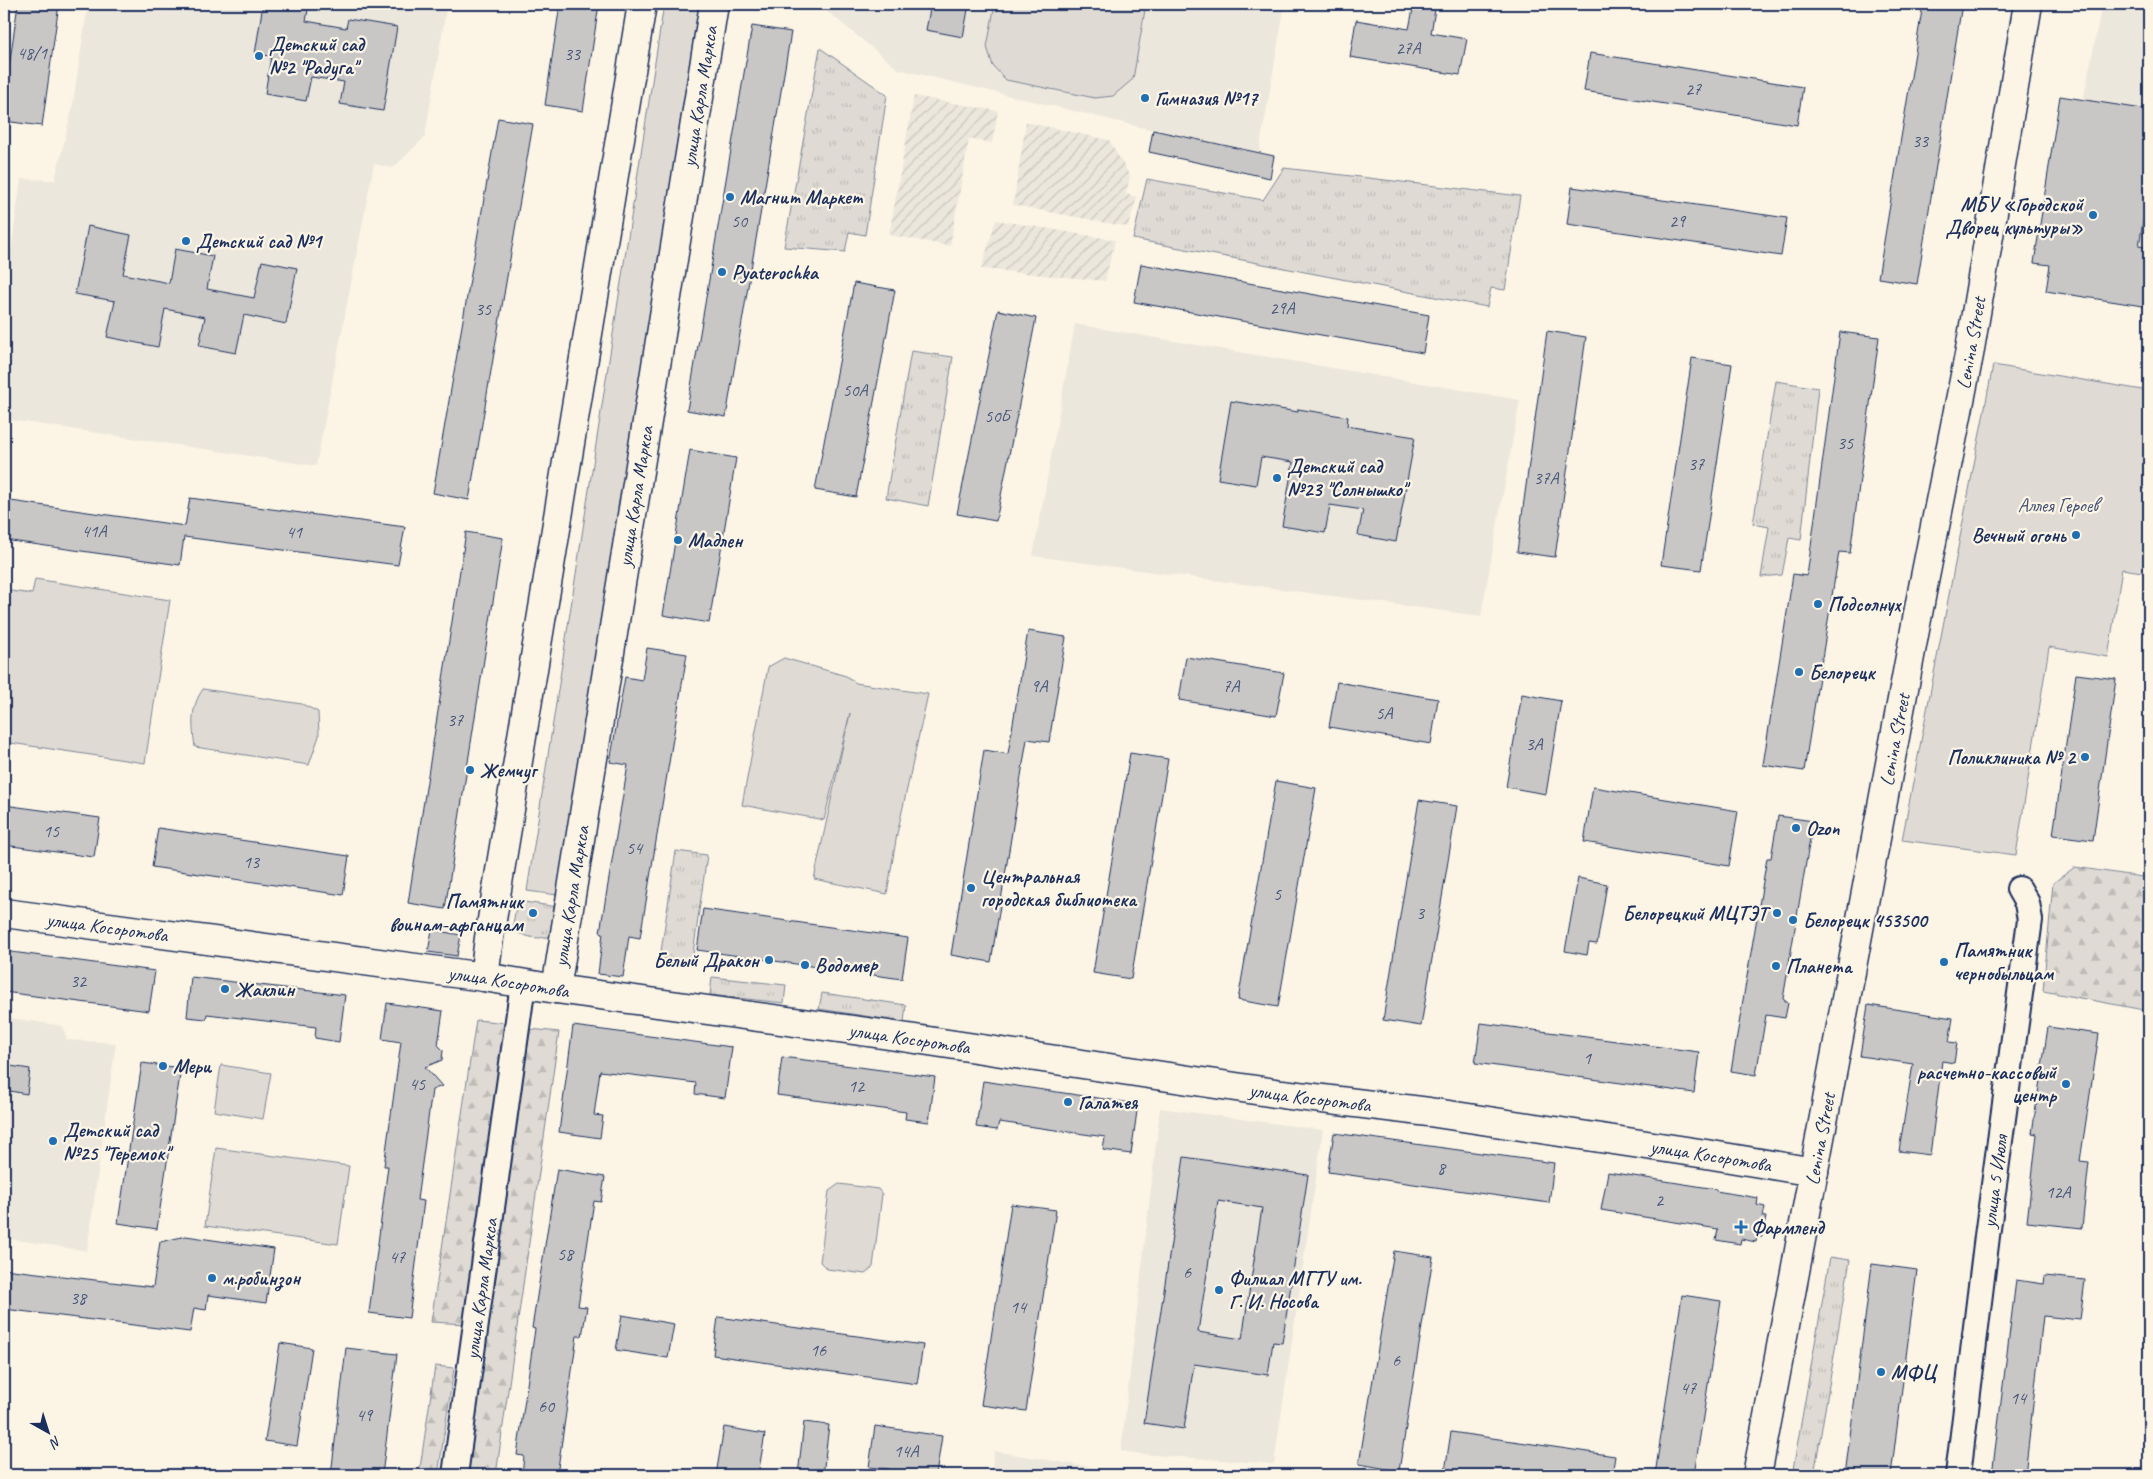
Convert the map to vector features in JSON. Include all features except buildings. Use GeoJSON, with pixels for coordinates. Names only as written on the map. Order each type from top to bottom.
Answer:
{"type":"FeatureCollection","features":[{"type":"Feature","properties":{"kind":"street"},"geometry":{"type":"LineString","coordinates":[[484,977],[642,4]]}},
{"type":"Feature","properties":{"kind":"street","name":"улица Карла Маркса"},"geometry":{"type":"LineString","coordinates":[[556,989],[714,4]]}},
{"type":"Feature","properties":{"kind":"street","name":"Lenina Street"},"geometry":{"type":"LineString","coordinates":[[1757,1475],[1923,587],[1970,355],[2028,4]]}},
{"type":"Feature","properties":{"kind":"street","name":"улица 5 Июля"},"geometry":{"type":"LineString","coordinates":[[1958,1475],[1985,1247],[2030,920],[2027,904],[2019,889]]}},
{"type":"Feature","properties":{"kind":"street","name":"улица Косоротова"},"geometry":{"type":"LineString","coordinates":[[4,913],[484,977],[1282,1094],[1438,1114],[1814,1172]]}},
{"type":"Feature","properties":{"kind":"street","name":"улица Карла Маркса"},"geometry":{"type":"LineString","coordinates":[[456,1475],[523,984]]}},
{"type":"Feature","properties":{"kind":"shaded area","name":"Детский сад №1"},"geometry":{"type":"Polygon","coordinates":[[[88,4],[447,4],[425,137],[393,168],[374,164],[316,466],[4,419],[4,301],[21,179],[55,180],[72,109],[88,4]]]}},
{"type":"Feature","properties":{"kind":"shaded area","name":"Гимназия №17"},"geometry":{"type":"Polygon","coordinates":[[[818,4],[1285,4],[1259,153],[1153,130],[898,69],[818,4]]]}},
{"type":"Feature","properties":{"kind":"shaded area","name":"МБУ «Городской Дворец культуры»"},"geometry":{"type":"Polygon","coordinates":[[[2102,4],[2149,4],[2149,307],[2046,291],[2102,4]]]}},
{"type":"Feature","properties":{"kind":"shaded area"},"geometry":{"type":"Polygon","coordinates":[[[914,96],[998,111],[992,143],[969,139],[950,246],[889,235],[914,96]]]}},
{"type":"Feature","properties":{"kind":"shaded area"},"geometry":{"type":"Polygon","coordinates":[[[1026,122],[1109,140],[1130,176],[1126,194],[1137,197],[1128,227],[1013,205],[1026,122]]]}},
{"type":"Feature","properties":{"kind":"shaded area"},"geometry":{"type":"Polygon","coordinates":[[[996,220],[1115,240],[1105,281],[981,269],[996,220]]]}},
{"type":"Feature","properties":{"kind":"shaded area","name":"Детский сад №23 \"Солнышко\""},"geometry":{"type":"Polygon","coordinates":[[[1075,324],[1520,400],[1481,616],[1033,556],[1075,324]]]}},
{"type":"Feature","properties":{"kind":"shaded area","name":"Детский сад №25 \"Теремок\""},"geometry":{"type":"Polygon","coordinates":[[[4,1017],[63,1026],[67,1040],[116,1043],[87,1251],[4,1238],[4,1017]]]}},
{"type":"Feature","properties":{"kind":"shaded area","name":"Филиал МГТУ им. Г. И. Носова"},"geometry":{"type":"Polygon","coordinates":[[[1160,1108],[1323,1130],[1274,1464],[1121,1451],[1160,1108]]]}},
{"type":"Feature","properties":{"kind":"shaded area"},"geometry":{"type":"Polygon","coordinates":[[[994,1451],[1139,1475],[991,1475],[994,1451]]]}},
{"type":"Feature","properties":{"kind":"green space"},"geometry":{"type":"Polygon","coordinates":[[[664,4],[699,4],[557,895],[527,891],[664,4]]]}},
{"type":"Feature","properties":{"kind":"green space"},"geometry":{"type":"Polygon","coordinates":[[[995,4],[1146,4],[1133,79],[1113,96],[1095,98],[1006,80],[993,66],[987,47],[995,4]]]}},
{"type":"Feature","properties":{"kind":"green space"},"geometry":{"type":"Polygon","coordinates":[[[820,48],[887,95],[865,235],[849,232],[845,252],[784,247],[820,48]]]}},
{"type":"Feature","properties":{"kind":"green space"},"geometry":{"type":"Polygon","coordinates":[[[1284,168],[1520,196],[1505,290],[1491,288],[1487,307],[1133,239],[1147,179],[1263,200],[1284,168]]]}},
{"type":"Feature","properties":{"kind":"green space"},"geometry":{"type":"Polygon","coordinates":[[[911,351],[953,357],[928,506],[886,498],[911,351]]]}},
{"type":"Feature","properties":{"kind":"green space","name":"Аллея Героев"},"geometry":{"type":"Polygon","coordinates":[[[1993,365],[2149,391],[2149,573],[2122,569],[2108,657],[2049,647],[2016,855],[1902,840],[1993,365]]]}},
{"type":"Feature","properties":{"kind":"green space"},"geometry":{"type":"Polygon","coordinates":[[[1776,381],[1818,388],[1801,540],[1789,538],[1782,575],[1761,577],[1769,527],[1753,524],[1776,381]]]}},
{"type":"Feature","properties":{"kind":"green space"},"geometry":{"type":"Polygon","coordinates":[[[35,579],[170,600],[145,763],[4,742],[4,590],[32,594],[35,579]]]}},
{"type":"Feature","properties":{"kind":"green space"},"geometry":{"type":"Polygon","coordinates":[[[784,658],[846,676],[856,683],[928,694],[897,834],[887,894],[814,879],[850,713],[824,820],[742,805],[768,667],[784,658]]]}},
{"type":"Feature","properties":{"kind":"green space"},"geometry":{"type":"Polygon","coordinates":[[[203,689],[302,704],[318,712],[319,736],[309,765],[195,747],[193,717],[196,703],[203,689]]]}},
{"type":"Feature","properties":{"kind":"green space"},"geometry":{"type":"Polygon","coordinates":[[[676,851],[707,855],[692,961],[660,958],[676,851]]]}},
{"type":"Feature","properties":{"kind":"green space"},"geometry":{"type":"Polygon","coordinates":[[[2075,867],[2149,878],[2149,1011],[2043,991],[2053,883],[2075,867]]]}},
{"type":"Feature","properties":{"kind":"green space"},"geometry":{"type":"Polygon","coordinates":[[[517,901],[558,907],[553,935],[542,938],[532,937],[512,930],[517,901]]]}},
{"type":"Feature","properties":{"kind":"green space"},"geometry":{"type":"Polygon","coordinates":[[[712,977],[786,985],[784,1003],[710,995],[712,977]]]}},
{"type":"Feature","properties":{"kind":"green space"},"geometry":{"type":"Polygon","coordinates":[[[822,993],[906,1005],[904,1022],[819,1009],[822,993]]]}},
{"type":"Feature","properties":{"kind":"green space"},"geometry":{"type":"Polygon","coordinates":[[[476,1020],[509,1023],[466,1324],[431,1322],[476,1020]]]}},
{"type":"Feature","properties":{"kind":"green space"},"geometry":{"type":"Polygon","coordinates":[[[530,1029],[559,1032],[496,1475],[468,1475],[530,1029]]]}},
{"type":"Feature","properties":{"kind":"green space"},"geometry":{"type":"Polygon","coordinates":[[[221,1065],[271,1073],[263,1119],[214,1111],[221,1065]]]}},
{"type":"Feature","properties":{"kind":"green space"},"geometry":{"type":"Polygon","coordinates":[[[216,1148],[349,1166],[338,1244],[205,1226],[216,1148]]]}},
{"type":"Feature","properties":{"kind":"green space"},"geometry":{"type":"Polygon","coordinates":[[[839,1184],[878,1189],[882,1194],[873,1267],[865,1274],[827,1269],[820,1262],[829,1191],[839,1184]]]}},
{"type":"Feature","properties":{"kind":"green space"},"geometry":{"type":"Polygon","coordinates":[[[1830,1257],[1850,1260],[1814,1475],[1792,1475],[1830,1257]]]}},
{"type":"Feature","properties":{"kind":"green space"},"geometry":{"type":"Polygon","coordinates":[[[435,1366],[454,1368],[438,1475],[419,1475],[435,1366]]]}},
{"type":"Feature","properties":{"kind":"place","name":"Детский сад №2 \"Радуга\""},"geometry":{"type":"Point","coordinates":[259,56]}},
{"type":"Feature","properties":{"kind":"place","name":"Гимназия №17"},"geometry":{"type":"Point","coordinates":[1145,98]}},
{"type":"Feature","properties":{"kind":"place","name":"Магнит Маркет"},"geometry":{"type":"Point","coordinates":[730,197]}},
{"type":"Feature","properties":{"kind":"place","name":"МБУ «Городской Дворец культуры»"},"geometry":{"type":"Point","coordinates":[2093,215]}},
{"type":"Feature","properties":{"kind":"place","name":"Детский сад №1"},"geometry":{"type":"Point","coordinates":[186,241]}},
{"type":"Feature","properties":{"kind":"place","name":"Pyaterochka"},"geometry":{"type":"Point","coordinates":[722,272]}},
{"type":"Feature","properties":{"kind":"place","name":"Детский сад №23 \"Солнышко\""},"geometry":{"type":"Point","coordinates":[1277,478]}},
{"type":"Feature","properties":{"kind":"place","name":"Вечный огонь"},"geometry":{"type":"Point","coordinates":[2076,535]}},
{"type":"Feature","properties":{"kind":"place","name":"Мадлен"},"geometry":{"type":"Point","coordinates":[678,540]}},
{"type":"Feature","properties":{"kind":"place","name":"Подсолнух"},"geometry":{"type":"Point","coordinates":[1818,604]}},
{"type":"Feature","properties":{"kind":"place","name":"Белорецк"},"geometry":{"type":"Point","coordinates":[1799,672]}},
{"type":"Feature","properties":{"kind":"place","name":"Поликлиника № 2"},"geometry":{"type":"Point","coordinates":[2085,757]}},
{"type":"Feature","properties":{"kind":"place","name":"Жемчуг"},"geometry":{"type":"Point","coordinates":[470,770]}},
{"type":"Feature","properties":{"kind":"place","name":"Ozon"},"geometry":{"type":"Point","coordinates":[1796,828]}},
{"type":"Feature","properties":{"kind":"place","name":"Центральная городская библиотека"},"geometry":{"type":"Point","coordinates":[971,888]}},
{"type":"Feature","properties":{"kind":"place","name":"Памятник воинам-афганцам"},"geometry":{"type":"Point","coordinates":[533,913]}},
{"type":"Feature","properties":{"kind":"place","name":"Белорецкий МЦТЭТ"},"geometry":{"type":"Point","coordinates":[1777,913]}},
{"type":"Feature","properties":{"kind":"place","name":"Белорецк 453500"},"geometry":{"type":"Point","coordinates":[1793,920]}},
{"type":"Feature","properties":{"kind":"place","name":"Белый Дракон"},"geometry":{"type":"Point","coordinates":[769,960]}},
{"type":"Feature","properties":{"kind":"place","name":"Памятник чернобыльцам"},"geometry":{"type":"Point","coordinates":[1944,962]}},
{"type":"Feature","properties":{"kind":"place","name":"Водомер"},"geometry":{"type":"Point","coordinates":[805,965]}},
{"type":"Feature","properties":{"kind":"place","name":"Планета"},"geometry":{"type":"Point","coordinates":[1776,966]}},
{"type":"Feature","properties":{"kind":"place","name":"Жаклин"},"geometry":{"type":"Point","coordinates":[225,989]}},
{"type":"Feature","properties":{"kind":"place","name":"Мери"},"geometry":{"type":"Point","coordinates":[163,1066]}},
{"type":"Feature","properties":{"kind":"place","name":"расчетно-кассовый центр"},"geometry":{"type":"Point","coordinates":[2066,1084]}},
{"type":"Feature","properties":{"kind":"place","name":"Галатея"},"geometry":{"type":"Point","coordinates":[1068,1102]}},
{"type":"Feature","properties":{"kind":"place","name":"Детский сад №25 \"Теремок\""},"geometry":{"type":"Point","coordinates":[53,1141]}},
{"type":"Feature","properties":{"kind":"place","name":"Фармленд"},"geometry":{"type":"Point","coordinates":[1741,1227]}},
{"type":"Feature","properties":{"kind":"place","name":"м.робинзон"},"geometry":{"type":"Point","coordinates":[212,1278]}},
{"type":"Feature","properties":{"kind":"place","name":"Филиал МГТУ им. Г. И. Носова"},"geometry":{"type":"Point","coordinates":[1219,1290]}},
{"type":"Feature","properties":{"kind":"place","name":"МФЦ"},"geometry":{"type":"Point","coordinates":[1881,1372]}}]}
